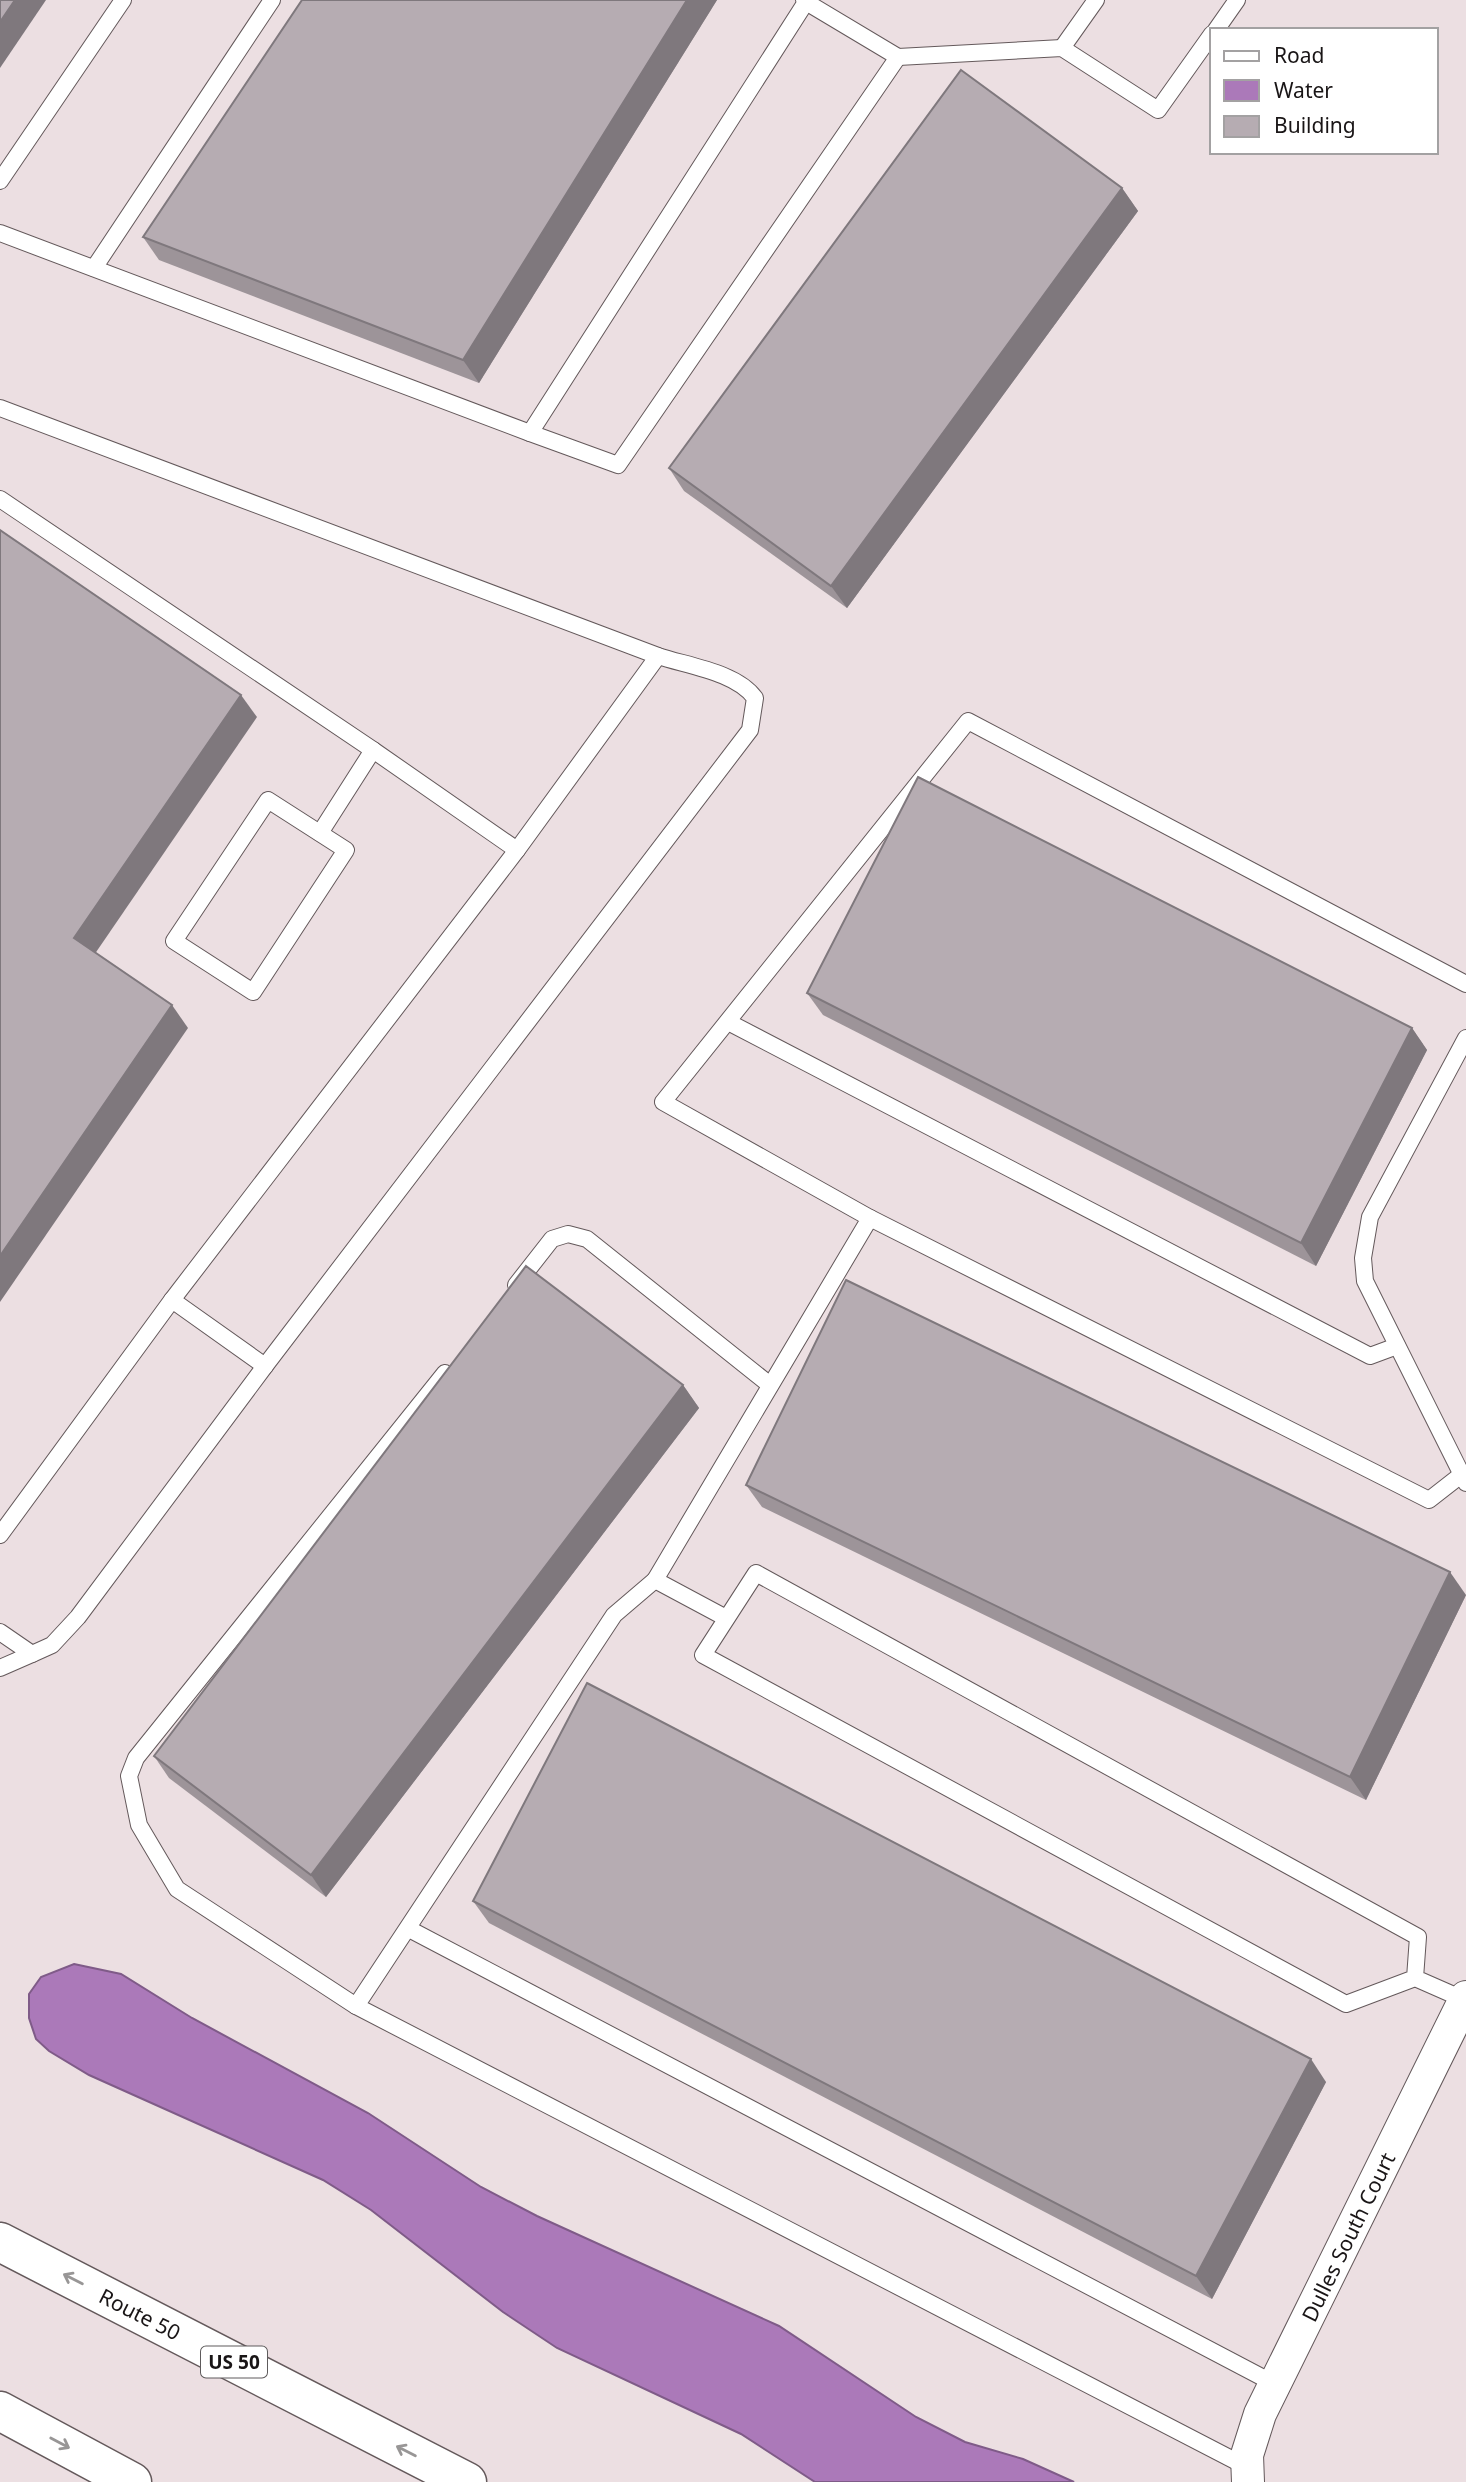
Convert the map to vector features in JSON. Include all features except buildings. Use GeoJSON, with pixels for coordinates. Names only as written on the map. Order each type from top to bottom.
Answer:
{"type":"FeatureCollection","features":[{"type":"Feature","properties":{"kind":"highway","name":"Route 50"},"geometry":{"type":"LineString","coordinates":[[0,2242],[467,2482]]}},
{"type":"Feature","properties":{"kind":"highway"},"geometry":{"type":"LineString","coordinates":[[0,2411],[132,2482]]}},
{"type":"Feature","properties":{"kind":"street","name":"Dulles South Court"},"geometry":{"type":"LineString","coordinates":[[1247,2474],[1260,2414],[1465,1998]]}},
{"type":"Feature","properties":{"kind":"lane"},"geometry":{"type":"LineString","coordinates":[[0,181],[122,0]]}},
{"type":"Feature","properties":{"kind":"lane"},"geometry":{"type":"LineString","coordinates":[[94,268],[272,0]]}},
{"type":"Feature","properties":{"kind":"lane"},"geometry":{"type":"LineString","coordinates":[[1062,48],[1096,0]]}},
{"type":"Feature","properties":{"kind":"lane"},"geometry":{"type":"LineString","coordinates":[[1217,28],[1237,0]]}},
{"type":"Feature","properties":{"kind":"lane"},"geometry":{"type":"LineString","coordinates":[[530,433],[805,1],[898,57],[1062,48],[1158,110],[1210,37]]}},
{"type":"Feature","properties":{"kind":"lane"},"geometry":{"type":"LineString","coordinates":[[0,233],[618,465],[898,57]]}},
{"type":"Feature","properties":{"kind":"lane"},"geometry":{"type":"LineString","coordinates":[[0,408],[746,687],[755,698],[750,730],[265,1366],[78,1618],[52,1645],[0,1668]]}},
{"type":"Feature","properties":{"kind":"lane"},"geometry":{"type":"LineString","coordinates":[[0,499],[517,850]]}},
{"type":"Feature","properties":{"kind":"lane"},"geometry":{"type":"LineString","coordinates":[[0,1535],[172,1300],[517,850],[658,656]]}},
{"type":"Feature","properties":{"kind":"lane"},"geometry":{"type":"LineString","coordinates":[[1466,984],[968,721],[663,1102],[870,1218],[1429,1500],[1464,1479],[1364,1281],[1366,1234],[1370,1217],[1466,1038]]}},
{"type":"Feature","properties":{"kind":"lane"},"geometry":{"type":"LineString","coordinates":[[320,833],[373,750]]}},
{"type":"Feature","properties":{"kind":"lane"},"geometry":{"type":"LineString","coordinates":[[268,800],[320,833],[346,850],[253,992],[174,941],[268,800]]}},
{"type":"Feature","properties":{"kind":"lane"},"geometry":{"type":"LineString","coordinates":[[728,1022],[1370,1356],[1397,1346]]}},
{"type":"Feature","properties":{"kind":"lane"},"geometry":{"type":"LineString","coordinates":[[356,2006],[614,1615],[654,1580],[870,1218]]}},
{"type":"Feature","properties":{"kind":"lane"},"geometry":{"type":"LineString","coordinates":[[509,1293],[552,1239],[568,1234],[587,1239],[770,1385]]}},
{"type":"Feature","properties":{"kind":"lane"},"geometry":{"type":"LineString","coordinates":[[172,1300],[265,1366]]}},
{"type":"Feature","properties":{"kind":"lane"},"geometry":{"type":"LineString","coordinates":[[457,1358],[136,1758],[129,1776],[139,1825],[177,1889],[356,2006],[1247,2474]]}},
{"type":"Feature","properties":{"kind":"lane"},"geometry":{"type":"LineString","coordinates":[[1415,1978],[1418,1937],[756,1573],[703,1655],[1346,2004],[1415,1978],[1465,1998]]}},
{"type":"Feature","properties":{"kind":"lane"},"geometry":{"type":"LineString","coordinates":[[654,1580],[726,1618]]}},
{"type":"Feature","properties":{"kind":"lane"},"geometry":{"type":"LineString","coordinates":[[0,1632],[32,1654]]}},
{"type":"Feature","properties":{"kind":"lane"},"geometry":{"type":"LineString","coordinates":[[409,1929],[1275,2384]]}},
{"type":"Feature","properties":{"kind":"water"},"geometry":{"type":"Polygon","coordinates":[[[74,1964],[121,1974],[192,2018],[368,2113],[481,2187],[537,2216],[779,2326],[916,2417],[965,2442],[1023,2459],[1074,2482],[815,2482],[741,2434],[557,2348],[503,2312],[371,2210],[323,2180],[89,2075],[49,2051],[36,2039],[29,2018],[29,1994],[41,1977],[74,1964]]]}}]}
